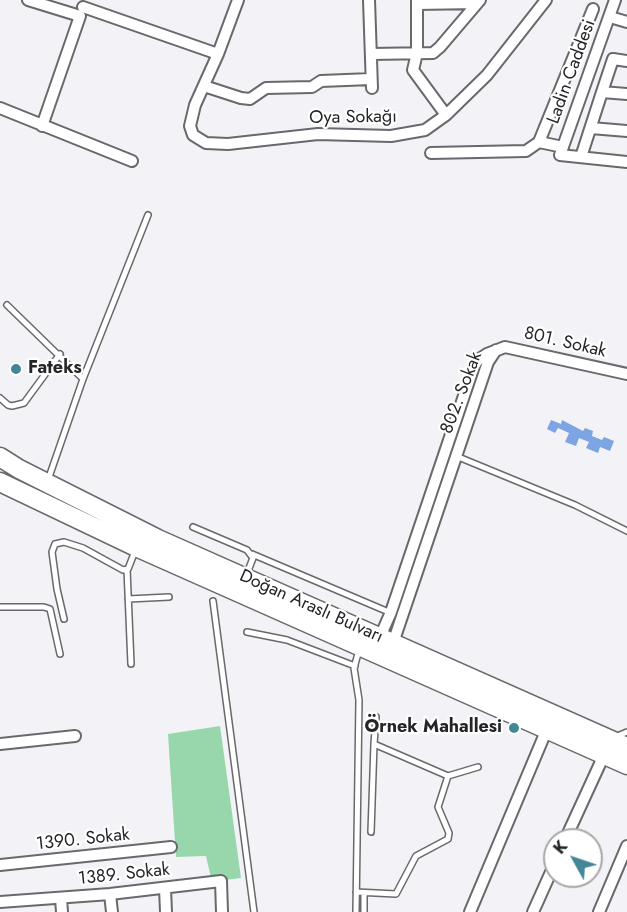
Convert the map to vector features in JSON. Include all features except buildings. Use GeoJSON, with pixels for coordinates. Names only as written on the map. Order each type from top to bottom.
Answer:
{"type":"FeatureCollection","features":[{"type":"Feature","properties":{"kind":"main road","name":"Doğan Araslı Bulvarı"},"geometry":{"type":"LineString","coordinates":[[1,459],[158,539],[386,640],[606,747],[627,765]]}},
{"type":"Feature","properties":{"kind":"main road","name":"Doğan Araslı Bulvarı"},"geometry":{"type":"LineString","coordinates":[[0,482],[136,547],[547,729],[606,747],[627,747]]}},
{"type":"Feature","properties":{"kind":"street"},"geometry":{"type":"LineString","coordinates":[[28,0],[83,8],[218,54]]}},
{"type":"Feature","properties":{"kind":"street","name":"Oya Sokağı"},"geometry":{"type":"LineString","coordinates":[[238,0],[218,54],[195,105],[190,126],[193,135],[206,143],[228,144],[318,134],[391,136],[425,130],[446,115],[487,75],[546,0]]}},
{"type":"Feature","properties":{"kind":"street"},"geometry":{"type":"LineString","coordinates":[[204,86],[250,99],[266,88],[312,87],[321,81],[371,83],[369,0]]}},
{"type":"Feature","properties":{"kind":"street","name":"Ladin Caddesi"},"geometry":{"type":"LineString","coordinates":[[562,151],[615,0]]}},
{"type":"Feature","properties":{"kind":"street"},"geometry":{"type":"LineString","coordinates":[[446,115],[413,70],[417,53],[417,2],[479,2]]}},
{"type":"Feature","properties":{"kind":"street"},"geometry":{"type":"LineString","coordinates":[[371,54],[433,53],[479,2]]}},
{"type":"Feature","properties":{"kind":"street"},"geometry":{"type":"LineString","coordinates":[[42,126],[83,8]]}},
{"type":"Feature","properties":{"kind":"street"},"geometry":{"type":"LineString","coordinates":[[431,153],[526,151],[538,141],[593,9]]}},
{"type":"Feature","properties":{"kind":"street"},"geometry":{"type":"LineString","coordinates":[[610,17],[627,22]]}},
{"type":"Feature","properties":{"kind":"street"},"geometry":{"type":"LineString","coordinates":[[581,158],[613,60],[627,61]]}},
{"type":"Feature","properties":{"kind":"street"},"geometry":{"type":"LineString","coordinates":[[602,92],[627,94]]}},
{"type":"Feature","properties":{"kind":"street"},"geometry":{"type":"LineString","coordinates":[[0,108],[132,161]]}},
{"type":"Feature","properties":{"kind":"street"},"geometry":{"type":"LineString","coordinates":[[591,128],[627,131]]}},
{"type":"Feature","properties":{"kind":"street"},"geometry":{"type":"LineString","coordinates":[[538,141],[581,158],[627,162]]}},
{"type":"Feature","properties":{"kind":"street","name":"801. Sokak"},"geometry":{"type":"LineString","coordinates":[[496,350],[505,347],[524,350],[627,374]]}},
{"type":"Feature","properties":{"kind":"street","name":"802. Sokak"},"geometry":{"type":"LineString","coordinates":[[386,640],[456,456],[488,362],[496,350]]}},
{"type":"Feature","properties":{"kind":"street","name":"802. Sokak"},"geometry":{"type":"LineString","coordinates":[[386,640],[391,612],[474,366],[487,354],[496,350]]}},
{"type":"Feature","properties":{"kind":"street"},"geometry":{"type":"LineString","coordinates":[[470,912],[547,729]]}},
{"type":"Feature","properties":{"kind":"street"},"geometry":{"type":"LineString","coordinates":[[0,744],[75,736]]}},
{"type":"Feature","properties":{"kind":"street"},"geometry":{"type":"LineString","coordinates":[[571,828],[606,747]]}},
{"type":"Feature","properties":{"kind":"street"},"geometry":{"type":"LineString","coordinates":[[599,912],[627,846]]}},
{"type":"Feature","properties":{"kind":"street","name":"1390. Sokak"},"geometry":{"type":"LineString","coordinates":[[0,866],[171,847]]}},
{"type":"Feature","properties":{"kind":"street","name":"1389. Sokak"},"geometry":{"type":"LineString","coordinates":[[0,902],[110,894],[221,881],[222,912]]}},
{"type":"Feature","properties":{"kind":"street"},"geometry":{"type":"LineString","coordinates":[[165,888],[166,912]]}},
{"type":"Feature","properties":{"kind":"street"},"geometry":{"type":"LineString","coordinates":[[533,912],[544,888]]}},
{"type":"Feature","properties":{"kind":"street"},"geometry":{"type":"LineString","coordinates":[[110,894],[112,912]]}},
{"type":"Feature","properties":{"kind":"street"},"geometry":{"type":"LineString","coordinates":[[61,898],[62,912]]}},
{"type":"Feature","properties":{"kind":"lane"},"geometry":{"type":"LineString","coordinates":[[47,483],[83,379],[148,215]]}},
{"type":"Feature","properties":{"kind":"lane"},"geometry":{"type":"LineString","coordinates":[[7,305],[60,354],[83,379]]}},
{"type":"Feature","properties":{"kind":"lane"},"geometry":{"type":"LineString","coordinates":[[0,398],[12,406],[24,403],[60,354]]}},
{"type":"Feature","properties":{"kind":"lane"},"geometry":{"type":"LineString","coordinates":[[456,456],[575,505],[627,531]]}},
{"type":"Feature","properties":{"kind":"lane"},"geometry":{"type":"LineString","coordinates":[[193,527],[391,612]]}},
{"type":"Feature","properties":{"kind":"lane"},"geometry":{"type":"LineString","coordinates":[[64,619],[52,552],[55,544],[64,542],[82,548],[123,570],[127,569]]}},
{"type":"Feature","properties":{"kind":"lane"},"geometry":{"type":"LineString","coordinates":[[131,664],[127,569],[136,547]]}},
{"type":"Feature","properties":{"kind":"lane"},"geometry":{"type":"LineString","coordinates":[[245,577],[252,564],[252,554]]}},
{"type":"Feature","properties":{"kind":"lane"},"geometry":{"type":"LineString","coordinates":[[128,599],[169,597]]}},
{"type":"Feature","properties":{"kind":"lane"},"geometry":{"type":"LineString","coordinates":[[213,601],[254,912]]}},
{"type":"Feature","properties":{"kind":"lane"},"geometry":{"type":"LineString","coordinates":[[0,607],[50,609],[60,654]]}},
{"type":"Feature","properties":{"kind":"lane"},"geometry":{"type":"LineString","coordinates":[[247,632],[287,640],[355,666]]}},
{"type":"Feature","properties":{"kind":"lane"},"geometry":{"type":"LineString","coordinates":[[356,912],[359,700],[355,666],[360,646]]}},
{"type":"Feature","properties":{"kind":"lane"},"geometry":{"type":"LineString","coordinates":[[371,832],[376,717]]}},
{"type":"Feature","properties":{"kind":"lane"},"geometry":{"type":"LineString","coordinates":[[606,747],[627,732]]}},
{"type":"Feature","properties":{"kind":"lane"},"geometry":{"type":"LineString","coordinates":[[375,744],[448,776],[478,767]]}},
{"type":"Feature","properties":{"kind":"lane"},"geometry":{"type":"LineString","coordinates":[[356,892],[396,894],[416,856],[448,839],[449,833],[438,807],[448,776]]}},
{"type":"Feature","properties":{"kind":"lane"},"geometry":{"type":"LineString","coordinates":[[364,892],[364,912]]}},
{"type":"Feature","properties":{"kind":"green space"},"geometry":{"type":"Polygon","coordinates":[[[220,726],[241,878],[225,880],[211,878],[206,856],[176,857],[168,734],[220,726]]]}},
{"type":"Feature","properties":{"kind":"water"},"geometry":{"type":"Polygon","coordinates":[[[551,420],[561,424],[562,420],[583,431],[585,428],[593,431],[592,436],[614,441],[610,451],[600,447],[598,453],[586,448],[589,442],[579,438],[576,446],[565,442],[569,433],[558,428],[555,433],[547,429],[551,420]]]}},
{"type":"Feature","properties":{"kind":"place","name":"Fateks"},"geometry":{"type":"Point","coordinates":[16,369]}},
{"type":"Feature","properties":{"kind":"place","name":"Örnek Mahallesi"},"geometry":{"type":"Point","coordinates":[514,728]}}]}
